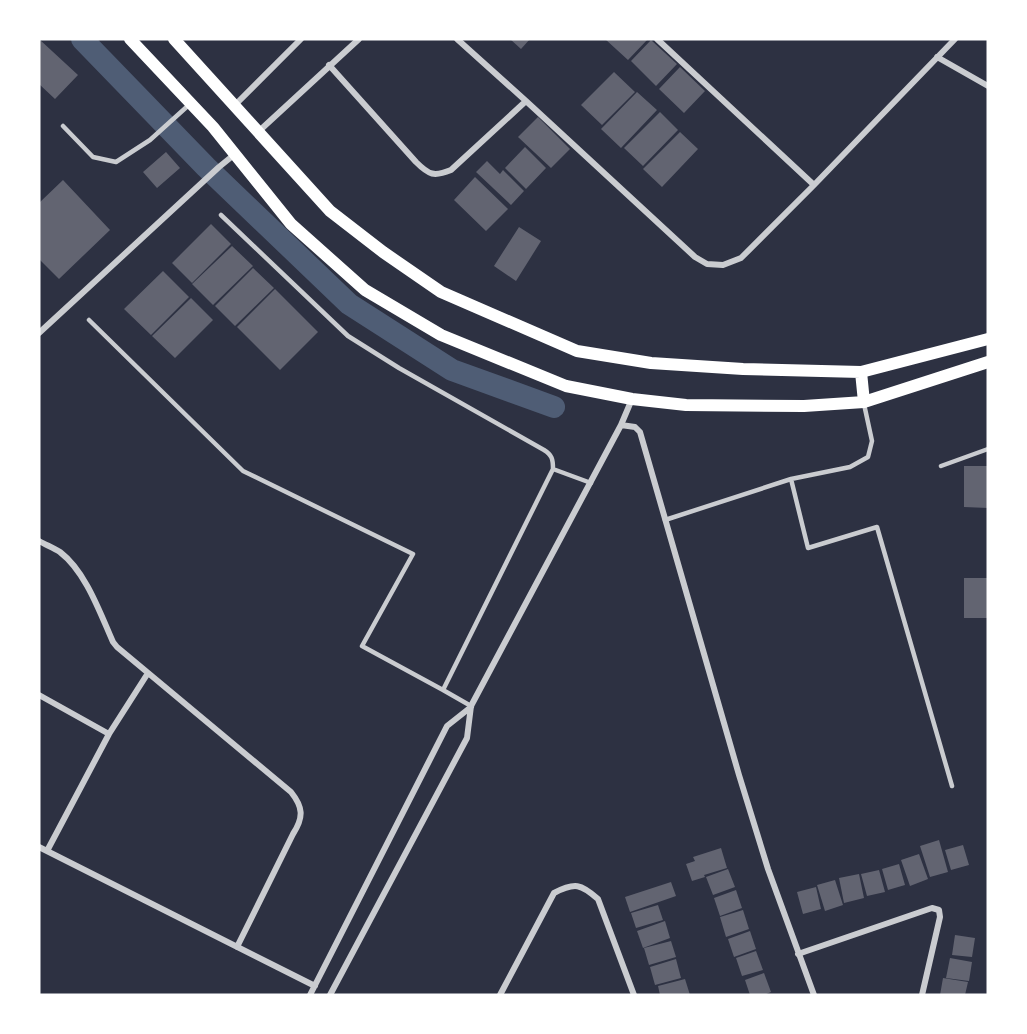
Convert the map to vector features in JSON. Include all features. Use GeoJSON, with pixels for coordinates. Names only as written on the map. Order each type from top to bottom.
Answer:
{"type":"FeatureCollection","features":[{"type":"Feature","properties":{"kind":"main road"},"geometry":{"type":"LineString","coordinates":[[130,39],[213,127],[291,224],[365,290],[441,335],[566,386],[632,399],[686,405],[804,406],[864,402],[988,363]]}},
{"type":"Feature","properties":{"kind":"main road"},"geometry":{"type":"LineString","coordinates":[[174,39],[330,211],[383,252],[441,292],[577,351],[651,363],[743,369],[861,372],[988,339]]}},
{"type":"Feature","properties":{"kind":"main road"},"geometry":{"type":"LineString","coordinates":[[861,372],[864,402]]}},
{"type":"Feature","properties":{"kind":"street"},"geometry":{"type":"LineString","coordinates":[[234,106],[301,39]]}},
{"type":"Feature","properties":{"kind":"street"},"geometry":{"type":"LineString","coordinates":[[258,132],[359,39]]}},
{"type":"Feature","properties":{"kind":"street"},"geometry":{"type":"LineString","coordinates":[[456,39],[694,257],[707,264],[723,265],[741,258],[955,39]]}},
{"type":"Feature","properties":{"kind":"street"},"geometry":{"type":"LineString","coordinates":[[657,39],[814,185]]}},
{"type":"Feature","properties":{"kind":"street"},"geometry":{"type":"LineString","coordinates":[[937,57],[988,86]]}},
{"type":"Feature","properties":{"kind":"street"},"geometry":{"type":"LineString","coordinates":[[330,65],[416,162],[426,172],[438,175],[451,170],[526,102]]}},
{"type":"Feature","properties":{"kind":"street"},"geometry":{"type":"LineString","coordinates":[[39,333],[235,154]]}},
{"type":"Feature","properties":{"kind":"street"},"geometry":{"type":"LineString","coordinates":[[330,995],[467,738],[471,706],[591,483],[632,399]]}},
{"type":"Feature","properties":{"kind":"street"},"geometry":{"type":"LineString","coordinates":[[621,425],[634,427],[640,432],[742,786],[768,869],[813,995]]}},
{"type":"Feature","properties":{"kind":"street"},"geometry":{"type":"LineString","coordinates":[[39,541],[60,552],[81,575],[113,642],[124,654],[296,798],[301,810],[299,824],[237,947]]}},
{"type":"Feature","properties":{"kind":"street"},"geometry":{"type":"LineString","coordinates":[[47,851],[110,734],[148,673]]}},
{"type":"Feature","properties":{"kind":"street"},"geometry":{"type":"LineString","coordinates":[[39,694],[110,734]]}},
{"type":"Feature","properties":{"kind":"street"},"geometry":{"type":"LineString","coordinates":[[310,995],[447,726],[471,706]]}},
{"type":"Feature","properties":{"kind":"street"},"geometry":{"type":"LineString","coordinates":[[39,847],[315,986]]}},
{"type":"Feature","properties":{"kind":"street"},"geometry":{"type":"LineString","coordinates":[[500,995],[554,893],[565,887],[576,885],[586,888],[598,899],[634,995]]}},
{"type":"Feature","properties":{"kind":"street"},"geometry":{"type":"LineString","coordinates":[[798,954],[932,908],[939,910],[940,916],[922,995]]}},
{"type":"Feature","properties":{"kind":"lane"},"geometry":{"type":"LineString","coordinates":[[63,126],[93,157],[116,162],[150,140],[191,103]]}},
{"type":"Feature","properties":{"kind":"lane"},"geometry":{"type":"LineString","coordinates":[[221,215],[348,336],[399,368],[544,450],[553,459],[553,469],[443,690]]}},
{"type":"Feature","properties":{"kind":"lane"},"geometry":{"type":"LineString","coordinates":[[89,320],[243,471],[413,554],[362,646],[471,706]]}},
{"type":"Feature","properties":{"kind":"lane"},"geometry":{"type":"LineString","coordinates":[[665,520],[791,479],[850,467],[868,457],[872,441],[864,402]]}},
{"type":"Feature","properties":{"kind":"lane"},"geometry":{"type":"LineString","coordinates":[[941,466],[988,449]]}},
{"type":"Feature","properties":{"kind":"lane"},"geometry":{"type":"LineString","coordinates":[[553,469],[591,483]]}},
{"type":"Feature","properties":{"kind":"lane"},"geometry":{"type":"LineString","coordinates":[[791,479],[808,548],[877,526],[952,786]]}},
{"type":"Feature","properties":{"kind":"building"},"geometry":{"type":"Polygon","coordinates":[[[39,39],[78,75],[55,99],[39,84],[39,39]]]}},
{"type":"Feature","properties":{"kind":"building"},"geometry":{"type":"Polygon","coordinates":[[[510,39],[530,39],[521,49],[510,39]]]}},
{"type":"Feature","properties":{"kind":"building"},"geometry":{"type":"Polygon","coordinates":[[[605,39],[648,39],[628,60],[605,39]]]}},
{"type":"Feature","properties":{"kind":"building"},"geometry":{"type":"Polygon","coordinates":[[[651,40],[677,64],[656,86],[631,61],[651,40]]]}},
{"type":"Feature","properties":{"kind":"building"},"geometry":{"type":"Polygon","coordinates":[[[680,67],[705,91],[684,113],[659,89],[680,67]]]}},
{"type":"Feature","properties":{"kind":"building"},"geometry":{"type":"Polygon","coordinates":[[[614,72],[635,92],[602,125],[581,105],[614,72]]]}},
{"type":"Feature","properties":{"kind":"building"},"geometry":{"type":"Polygon","coordinates":[[[637,92],[657,110],[621,148],[601,129],[637,92]]]}},
{"type":"Feature","properties":{"kind":"building"},"geometry":{"type":"Polygon","coordinates":[[[660,112],[678,130],[643,166],[624,148],[660,112]]]}},
{"type":"Feature","properties":{"kind":"building"},"geometry":{"type":"Polygon","coordinates":[[[538,117],[570,149],[551,168],[518,137],[538,117]]]}},
{"type":"Feature","properties":{"kind":"building"},"geometry":{"type":"Polygon","coordinates":[[[680,132],[698,149],[662,187],[643,169],[680,132]]]}},
{"type":"Feature","properties":{"kind":"building"},"geometry":{"type":"Polygon","coordinates":[[[525,147],[546,168],[526,189],[505,168],[525,147]]]}},
{"type":"Feature","properties":{"kind":"building"},"geometry":{"type":"Polygon","coordinates":[[[166,152],[180,168],[157,188],[143,172],[166,152]]]}},
{"type":"Feature","properties":{"kind":"building"},"geometry":{"type":"Polygon","coordinates":[[[487,161],[500,174],[503,170],[524,191],[511,205],[476,172],[487,161]]]}},
{"type":"Feature","properties":{"kind":"building"},"geometry":{"type":"Polygon","coordinates":[[[475,177],[508,209],[486,231],[454,200],[475,177]]]}},
{"type":"Feature","properties":{"kind":"building"},"geometry":{"type":"Polygon","coordinates":[[[63,180],[110,230],[59,279],[39,259],[39,203],[63,180]]]}},
{"type":"Feature","properties":{"kind":"building"},"geometry":{"type":"Polygon","coordinates":[[[211,224],[231,244],[192,283],[172,263],[211,224]]]}},
{"type":"Feature","properties":{"kind":"building"},"geometry":{"type":"Polygon","coordinates":[[[519,227],[541,241],[516,281],[494,266],[519,227]]]}},
{"type":"Feature","properties":{"kind":"building"},"geometry":{"type":"Polygon","coordinates":[[[232,246],[253,266],[213,305],[192,284],[232,246]]]}},
{"type":"Feature","properties":{"kind":"building"},"geometry":{"type":"Polygon","coordinates":[[[253,268],[274,288],[235,326],[215,306],[253,268]]]}},
{"type":"Feature","properties":{"kind":"building"},"geometry":{"type":"Polygon","coordinates":[[[163,271],[189,297],[151,335],[124,309],[163,271]]]}},
{"type":"Feature","properties":{"kind":"building"},"geometry":{"type":"Polygon","coordinates":[[[275,289],[318,332],[280,370],[237,327],[275,289]]]}},
{"type":"Feature","properties":{"kind":"building"},"geometry":{"type":"Polygon","coordinates":[[[191,298],[213,320],[175,358],[152,336],[191,298]]]}},
{"type":"Feature","properties":{"kind":"building"},"geometry":{"type":"Polygon","coordinates":[[[964,466],[988,466],[988,508],[964,507],[964,466]]]}},
{"type":"Feature","properties":{"kind":"building"},"geometry":{"type":"Polygon","coordinates":[[[964,578],[988,578],[988,618],[964,618],[964,578]]]}},
{"type":"Feature","properties":{"kind":"building"},"geometry":{"type":"Polygon","coordinates":[[[939,840],[948,872],[930,877],[920,846],[939,840]]]}},
{"type":"Feature","properties":{"kind":"building"},"geometry":{"type":"Polygon","coordinates":[[[963,845],[969,865],[951,870],[945,850],[963,845]]]}},
{"type":"Feature","properties":{"kind":"building"},"geometry":{"type":"Polygon","coordinates":[[[721,848],[727,868],[692,881],[686,864],[695,861],[693,857],[721,848]]]}},
{"type":"Feature","properties":{"kind":"building"},"geometry":{"type":"Polygon","coordinates":[[[919,854],[928,879],[910,886],[901,860],[919,854]]]}},
{"type":"Feature","properties":{"kind":"building"},"geometry":{"type":"Polygon","coordinates":[[[899,864],[905,885],[888,890],[882,869],[899,864]]]}},
{"type":"Feature","properties":{"kind":"building"},"geometry":{"type":"Polygon","coordinates":[[[728,869],[735,887],[713,895],[706,877],[728,869]]]}},
{"type":"Feature","properties":{"kind":"building"},"geometry":{"type":"Polygon","coordinates":[[[879,870],[885,892],[867,896],[861,874],[879,870]]]}},
{"type":"Feature","properties":{"kind":"building"},"geometry":{"type":"Polygon","coordinates":[[[859,874],[864,898],[844,903],[839,878],[859,874]]]}},
{"type":"Feature","properties":{"kind":"building"},"geometry":{"type":"Polygon","coordinates":[[[835,880],[843,905],[825,911],[817,885],[835,880]]]}},
{"type":"Feature","properties":{"kind":"building"},"geometry":{"type":"Polygon","coordinates":[[[671,882],[676,896],[630,912],[625,897],[671,882]]]}},
{"type":"Feature","properties":{"kind":"building"},"geometry":{"type":"Polygon","coordinates":[[[816,887],[821,909],[803,914],[797,892],[816,887]]]}},
{"type":"Feature","properties":{"kind":"building"},"geometry":{"type":"Polygon","coordinates":[[[736,890],[742,908],[720,916],[714,898],[736,890]]]}},
{"type":"Feature","properties":{"kind":"building"},"geometry":{"type":"Polygon","coordinates":[[[658,905],[663,920],[636,928],[631,913],[658,905]]]}},
{"type":"Feature","properties":{"kind":"building"},"geometry":{"type":"Polygon","coordinates":[[[743,910],[749,929],[726,937],[720,917],[743,910]]]}},
{"type":"Feature","properties":{"kind":"building"},"geometry":{"type":"Polygon","coordinates":[[[665,921],[670,938],[643,948],[637,931],[665,921]]]}},
{"type":"Feature","properties":{"kind":"building"},"geometry":{"type":"Polygon","coordinates":[[[750,931],[756,949],[734,957],[728,939],[750,931]]]}},
{"type":"Feature","properties":{"kind":"building"},"geometry":{"type":"Polygon","coordinates":[[[955,935],[975,938],[972,957],[952,955],[955,935]]]}},
{"type":"Feature","properties":{"kind":"building"},"geometry":{"type":"Polygon","coordinates":[[[671,941],[676,957],[649,965],[644,948],[671,941]]]}},
{"type":"Feature","properties":{"kind":"building"},"geometry":{"type":"Polygon","coordinates":[[[756,951],[763,970],[742,976],[736,958],[756,951]]]}},
{"type":"Feature","properties":{"kind":"building"},"geometry":{"type":"Polygon","coordinates":[[[950,958],[972,962],[969,981],[946,978],[950,958]]]}},
{"type":"Feature","properties":{"kind":"building"},"geometry":{"type":"Polygon","coordinates":[[[676,959],[681,978],[655,985],[650,967],[676,959]]]}},
{"type":"Feature","properties":{"kind":"building"},"geometry":{"type":"Polygon","coordinates":[[[764,973],[771,992],[764,995],[750,995],[745,980],[764,973]]]}},
{"type":"Feature","properties":{"kind":"building"},"geometry":{"type":"Polygon","coordinates":[[[943,978],[968,982],[965,995],[940,995],[943,978]]]}},
{"type":"Feature","properties":{"kind":"building"},"geometry":{"type":"Polygon","coordinates":[[[685,979],[690,995],[660,995],[658,986],[685,979]]]}},
{"type":"Feature","properties":{"kind":"waterway"},"geometry":{"type":"LineString","coordinates":[[82,39],[206,167],[349,304],[452,370],[554,407]]}}]}
